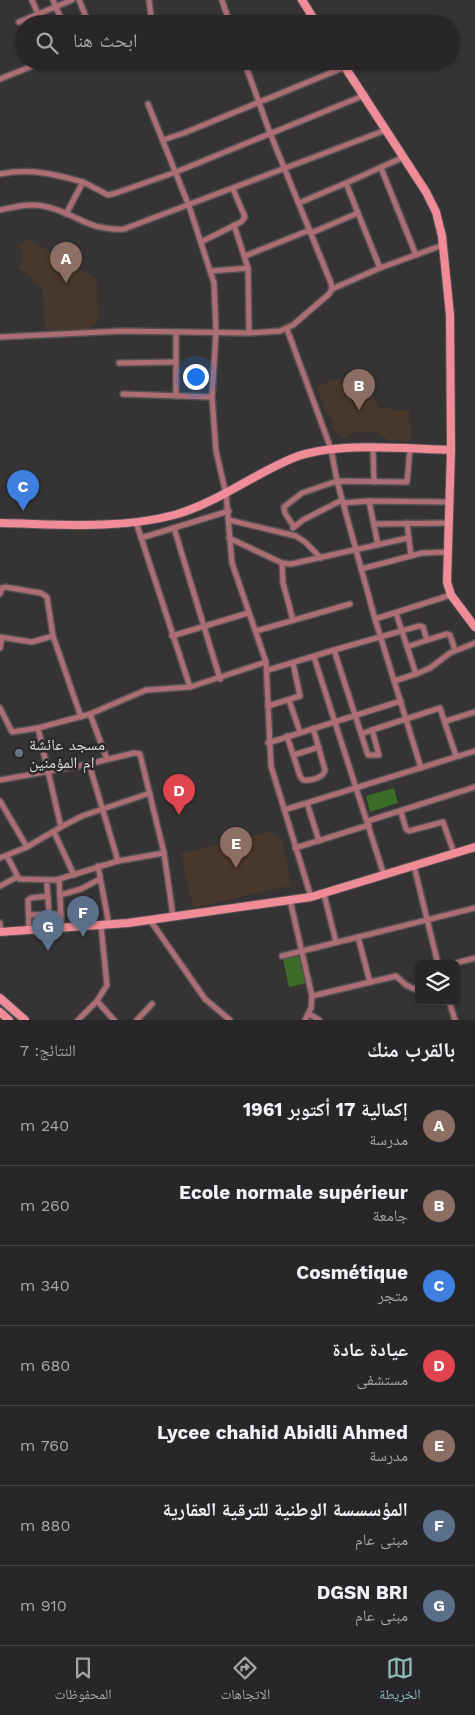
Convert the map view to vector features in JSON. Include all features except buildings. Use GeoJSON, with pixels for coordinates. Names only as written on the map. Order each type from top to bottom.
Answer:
{"type":"FeatureCollection","features":[{"type":"Feature","properties":{"kind":"street"},"geometry":{"type":"LineString","coordinates":[[32,0],[38,14],[72,0]]}},
{"type":"Feature","properties":{"kind":"street"},"geometry":{"type":"LineString","coordinates":[[53,0],[59,15]]}},
{"type":"Feature","properties":{"kind":"street"},"geometry":{"type":"LineString","coordinates":[[80,0],[86,15]]}},
{"type":"Feature","properties":{"kind":"street"},"geometry":{"type":"LineString","coordinates":[[149,0],[150,15]]}},
{"type":"Feature","properties":{"kind":"street"},"geometry":{"type":"LineString","coordinates":[[222,0],[227,15]]}},
{"type":"Feature","properties":{"kind":"street"},"geometry":{"type":"LineString","coordinates":[[302,0],[311,15]]}},
{"type":"Feature","properties":{"kind":"street"},"geometry":{"type":"LineString","coordinates":[[0,79],[22,70]]}},
{"type":"Feature","properties":{"kind":"street"},"geometry":{"type":"LineString","coordinates":[[247,70],[270,133],[311,231],[332,290]]}},
{"type":"Feature","properties":{"kind":"street"},"geometry":{"type":"LineString","coordinates":[[163,140],[259,103],[330,70]]}},
{"type":"Feature","properties":{"kind":"street"},"geometry":{"type":"LineString","coordinates":[[347,70],[426,192],[436,212],[443,245],[450,315],[451,450],[447,582],[451,595],[475,627]]}},
{"type":"Feature","properties":{"kind":"street"},"geometry":{"type":"LineString","coordinates":[[0,174],[19,170],[42,171],[83,182],[108,195],[176,172],[365,96]]}},
{"type":"Feature","properties":{"kind":"street"},"geometry":{"type":"LineString","coordinates":[[148,104],[190,206],[211,271],[215,292],[216,332],[212,397],[216,451],[229,511],[229,538],[232,563],[268,670],[268,742],[272,774],[311,897]]}},
{"type":"Feature","properties":{"kind":"street"},"geometry":{"type":"LineString","coordinates":[[0,210],[36,205],[66,214],[91,227],[124,229],[190,206],[387,130]]}},
{"type":"Feature","properties":{"kind":"street"},"geometry":{"type":"LineString","coordinates":[[299,202],[404,157]]}},
{"type":"Feature","properties":{"kind":"street"},"geometry":{"type":"LineString","coordinates":[[382,168],[416,255]]}},
{"type":"Feature","properties":{"kind":"street"},"geometry":{"type":"LineString","coordinates":[[66,214],[83,182]]}},
{"type":"Feature","properties":{"kind":"street"},"geometry":{"type":"LineString","coordinates":[[346,183],[380,268]]}},
{"type":"Feature","properties":{"kind":"street"},"geometry":{"type":"LineString","coordinates":[[201,242],[245,218],[234,189]]}},
{"type":"Feature","properties":{"kind":"street"},"geometry":{"type":"LineString","coordinates":[[245,256],[358,214]]}},
{"type":"Feature","properties":{"kind":"street"},"geometry":{"type":"LineString","coordinates":[[234,225],[248,268],[250,333]]}},
{"type":"Feature","properties":{"kind":"street"},"geometry":{"type":"LineString","coordinates":[[0,337],[123,331],[250,333],[287,329],[318,305],[332,290],[380,268],[443,245]]}},
{"type":"Feature","properties":{"kind":"street"},"geometry":{"type":"LineString","coordinates":[[211,271],[248,268]]}},
{"type":"Feature","properties":{"kind":"street"},"geometry":{"type":"LineString","coordinates":[[287,329],[331,449],[337,481],[375,619],[421,768]]}},
{"type":"Feature","properties":{"kind":"street"},"geometry":{"type":"LineString","coordinates":[[176,333],[176,396]]}},
{"type":"Feature","properties":{"kind":"street"},"geometry":{"type":"LineString","coordinates":[[118,363],[176,362]]}},
{"type":"Feature","properties":{"kind":"street"},"geometry":{"type":"LineString","coordinates":[[123,394],[212,397]]}},
{"type":"Feature","properties":{"kind":"street"},"geometry":{"type":"LineString","coordinates":[[0,523],[136,522],[185,511],[226,494],[294,458],[331,449],[451,450]]}},
{"type":"Feature","properties":{"kind":"street"},"geometry":{"type":"LineString","coordinates":[[373,449],[374,482]]}},
{"type":"Feature","properties":{"kind":"street"},"geometry":{"type":"LineString","coordinates":[[294,527],[284,511],[286,504],[314,487],[337,481],[407,482],[410,449]]}},
{"type":"Feature","properties":{"kind":"street"},"geometry":{"type":"LineString","coordinates":[[288,533],[294,527],[343,501],[450,502]]}},
{"type":"Feature","properties":{"kind":"street"},"geometry":{"type":"LineString","coordinates":[[369,501],[378,545]]}},
{"type":"Feature","properties":{"kind":"street"},"geometry":{"type":"LineString","coordinates":[[141,538],[229,511]]}},
{"type":"Feature","properties":{"kind":"street"},"geometry":{"type":"LineString","coordinates":[[230,520],[288,533],[305,542],[320,558]]}},
{"type":"Feature","properties":{"kind":"street"},"geometry":{"type":"LineString","coordinates":[[136,522],[190,687]]}},
{"type":"Feature","properties":{"kind":"street"},"geometry":{"type":"LineString","coordinates":[[407,523],[411,556]]}},
{"type":"Feature","properties":{"kind":"street"},"geometry":{"type":"LineString","coordinates":[[374,524],[450,523]]}},
{"type":"Feature","properties":{"kind":"street"},"geometry":{"type":"LineString","coordinates":[[174,528],[220,678]]}},
{"type":"Feature","properties":{"kind":"street"},"geometry":{"type":"LineString","coordinates":[[229,538],[282,563],[291,564],[408,538]]}},
{"type":"Feature","properties":{"kind":"street"},"geometry":{"type":"LineString","coordinates":[[361,569],[411,556],[448,552]]}},
{"type":"Feature","properties":{"kind":"street"},"geometry":{"type":"LineString","coordinates":[[282,563],[283,583],[293,620]]}},
{"type":"Feature","properties":{"kind":"street"},"geometry":{"type":"LineString","coordinates":[[0,594],[2,588],[5,587],[44,595],[49,602],[53,636],[81,717]]}},
{"type":"Feature","properties":{"kind":"street"},"geometry":{"type":"LineString","coordinates":[[375,619],[451,595]]}},
{"type":"Feature","properties":{"kind":"street"},"geometry":{"type":"LineString","coordinates":[[256,631],[350,604]]}},
{"type":"Feature","properties":{"kind":"street"},"geometry":{"type":"LineString","coordinates":[[172,636],[248,613]]}},
{"type":"Feature","properties":{"kind":"street"},"geometry":{"type":"LineString","coordinates":[[396,613],[416,674]]}},
{"type":"Feature","properties":{"kind":"street"},"geometry":{"type":"LineString","coordinates":[[268,670],[380,636],[422,626],[427,640]]}},
{"type":"Feature","properties":{"kind":"street"},"geometry":{"type":"LineString","coordinates":[[407,647],[448,634],[455,650]]}},
{"type":"Feature","properties":{"kind":"street"},"geometry":{"type":"LineString","coordinates":[[0,648],[1,638],[32,642],[53,636]]}},
{"type":"Feature","properties":{"kind":"street"},"geometry":{"type":"LineString","coordinates":[[394,681],[430,668],[444,656],[475,643]]}},
{"type":"Feature","properties":{"kind":"street"},"geometry":{"type":"LineString","coordinates":[[334,650],[368,756],[379,755],[372,730]]}},
{"type":"Feature","properties":{"kind":"street"},"geometry":{"type":"LineString","coordinates":[[314,657],[384,876]]}},
{"type":"Feature","properties":{"kind":"street"},"geometry":{"type":"LineString","coordinates":[[0,708],[12,732],[38,728],[90,714],[146,690],[190,687],[266,662]]}},
{"type":"Feature","properties":{"kind":"street"},"geometry":{"type":"LineString","coordinates":[[268,706],[298,698],[301,693],[293,663]]}},
{"type":"Feature","properties":{"kind":"street"},"geometry":{"type":"LineString","coordinates":[[289,700],[300,732]]}},
{"type":"Feature","properties":{"kind":"street"},"geometry":{"type":"LineString","coordinates":[[268,742],[400,701]]}},
{"type":"Feature","properties":{"kind":"street"},"geometry":{"type":"LineString","coordinates":[[361,734],[438,707],[442,709],[456,756]]}},
{"type":"Feature","properties":{"kind":"street"},"geometry":{"type":"LineString","coordinates":[[446,721],[475,712]]}},
{"type":"Feature","properties":{"kind":"street"},"geometry":{"type":"LineString","coordinates":[[90,714],[108,759]]}},
{"type":"Feature","properties":{"kind":"street"},"geometry":{"type":"LineString","coordinates":[[38,728],[62,827]]}},
{"type":"Feature","properties":{"kind":"street"},"geometry":{"type":"LineString","coordinates":[[287,736],[301,778],[309,780],[321,776],[325,772],[313,728]]}},
{"type":"Feature","properties":{"kind":"street"},"geometry":{"type":"LineString","coordinates":[[294,755],[319,748]]}},
{"type":"Feature","properties":{"kind":"street"},"geometry":{"type":"LineString","coordinates":[[284,810],[475,751]]}},
{"type":"Feature","properties":{"kind":"street"},"geometry":{"type":"LineString","coordinates":[[0,780],[139,753],[164,854],[173,916]]}},
{"type":"Feature","properties":{"kind":"street"},"geometry":{"type":"LineString","coordinates":[[88,764],[104,808],[118,861]]}},
{"type":"Feature","properties":{"kind":"street"},"geometry":{"type":"LineString","coordinates":[[295,848],[475,788]]}},
{"type":"Feature","properties":{"kind":"street"},"geometry":{"type":"LineString","coordinates":[[0,858],[27,847],[78,818],[150,793]]}},
{"type":"Feature","properties":{"kind":"street"},"geometry":{"type":"LineString","coordinates":[[0,801],[27,847]]}},
{"type":"Feature","properties":{"kind":"street"},"geometry":{"type":"LineString","coordinates":[[307,803],[319,841]]}},
{"type":"Feature","properties":{"kind":"street"},"geometry":{"type":"LineString","coordinates":[[401,812],[406,829],[409,831],[443,822],[454,853]]}},
{"type":"Feature","properties":{"kind":"street"},"geometry":{"type":"LineString","coordinates":[[54,832],[74,875]]}},
{"type":"Feature","properties":{"kind":"street"},"geometry":{"type":"LineString","coordinates":[[0,923],[0,932],[105,925],[311,897],[475,847]]}},
{"type":"Feature","properties":{"kind":"street"},"geometry":{"type":"LineString","coordinates":[[7,856],[20,879],[58,880],[118,861],[164,854]]}},
{"type":"Feature","properties":{"kind":"street"},"geometry":{"type":"LineString","coordinates":[[78,1020],[97,1001],[108,982],[105,925],[98,866]]}},
{"type":"Feature","properties":{"kind":"street"},"geometry":{"type":"LineString","coordinates":[[414,866],[437,960]]}},
{"type":"Feature","properties":{"kind":"street"},"geometry":{"type":"LineString","coordinates":[[0,886],[17,876]]}},
{"type":"Feature","properties":{"kind":"street"},"geometry":{"type":"LineString","coordinates":[[60,895],[81,889],[100,879]]}},
{"type":"Feature","properties":{"kind":"street"},"geometry":{"type":"LineString","coordinates":[[58,880],[61,928]]}},
{"type":"Feature","properties":{"kind":"street"},"geometry":{"type":"LineString","coordinates":[[47,885],[49,914]]}},
{"type":"Feature","properties":{"kind":"street"},"geometry":{"type":"LineString","coordinates":[[324,894],[336,942]]}},
{"type":"Feature","properties":{"kind":"street"},"geometry":{"type":"LineString","coordinates":[[30,930],[29,899],[48,896]]}},
{"type":"Feature","properties":{"kind":"street"},"geometry":{"type":"LineString","coordinates":[[290,900],[312,996],[309,1014],[305,1020]]}},
{"type":"Feature","properties":{"kind":"street"},"geometry":{"type":"LineString","coordinates":[[282,956],[475,908]]}},
{"type":"Feature","properties":{"kind":"street"},"geometry":{"type":"LineString","coordinates":[[29,915],[61,914]]}},
{"type":"Feature","properties":{"kind":"street"},"geometry":{"type":"LineString","coordinates":[[150,920],[205,1000],[230,1020]]}},
{"type":"Feature","properties":{"kind":"street"},"geometry":{"type":"LineString","coordinates":[[358,937],[370,982]]}},
{"type":"Feature","properties":{"kind":"street"},"geometry":{"type":"LineString","coordinates":[[460,962],[475,958]]}},
{"type":"Feature","properties":{"kind":"street"},"geometry":{"type":"LineString","coordinates":[[312,996],[396,976],[406,985],[415,989]]}},
{"type":"Feature","properties":{"kind":"street"},"geometry":{"type":"LineString","coordinates":[[0,998],[25,1020]]}},
{"type":"Feature","properties":{"kind":"street"},"geometry":{"type":"LineString","coordinates":[[97,1001],[114,1020]]}},
{"type":"Feature","properties":{"kind":"street"},"geometry":{"type":"LineString","coordinates":[[137,1020],[152,1004]]}},
{"type":"Feature","properties":{"kind":"street"},"geometry":{"type":"LineString","coordinates":[[450,1005],[454,1020]]}},
{"type":"Feature","properties":{"kind":"street"},"geometry":{"type":"LineString","coordinates":[[0,1012],[9,1020]]}},
{"type":"Feature","properties":{"kind":"street"},"geometry":{"type":"LineString","coordinates":[[309,1014],[319,1020]]}},
{"type":"Feature","properties":{"kind":"shaded area"},"geometry":{"type":"Polygon","coordinates":[[[26,239],[97,279],[98,318],[90,330],[45,329],[43,287],[39,287],[31,276],[18,268],[24,259],[21,257],[23,250],[18,247],[26,239]]]}},
{"type":"Feature","properties":{"kind":"shaded area"},"geometry":{"type":"Polygon","coordinates":[[[339,378],[341,383],[358,380],[369,383],[368,386],[374,391],[372,393],[379,408],[409,410],[410,423],[407,424],[411,425],[411,440],[406,442],[400,440],[389,441],[377,431],[372,433],[354,432],[352,435],[350,434],[344,438],[335,432],[331,426],[334,422],[327,415],[317,386],[339,378]]]}},
{"type":"Feature","properties":{"kind":"shaded area"},"geometry":{"type":"Polygon","coordinates":[[[269,832],[278,835],[282,841],[291,884],[289,886],[193,908],[181,853],[269,832]]]}},
{"type":"Feature","properties":{"kind":"green space"},"geometry":{"type":"Polygon","coordinates":[[[394,788],[398,803],[370,812],[366,796],[394,788]]]}},
{"type":"Feature","properties":{"kind":"green space"},"geometry":{"type":"Polygon","coordinates":[[[300,954],[307,983],[289,987],[283,959],[300,954]]]}},
{"type":"Feature","properties":{"kind":"tram line"},"geometry":{"type":"LineString","coordinates":[[0,1004],[19,1020]]}},
{"type":"Feature","properties":{"kind":"place","name":"إكمالية 17 أكتوبر 1961"},"geometry":{"type":"Point","coordinates":[66,283]}},
{"type":"Feature","properties":{"kind":"place","name":"Ecole normale supérieur"},"geometry":{"type":"Point","coordinates":[359,410]}},
{"type":"Feature","properties":{"kind":"place","name":"Cosmétique"},"geometry":{"type":"Point","coordinates":[23,511]}},
{"type":"Feature","properties":{"kind":"place","name":"مسجد عائشة ام المؤمنين"},"geometry":{"type":"Point","coordinates":[19,753]}},
{"type":"Feature","properties":{"kind":"place","name":"عيادة عادة"},"geometry":{"type":"Point","coordinates":[179,815]}},
{"type":"Feature","properties":{"kind":"place","name":"Lycee chahid Abidli Ahmed"},"geometry":{"type":"Point","coordinates":[236,868]}},
{"type":"Feature","properties":{"kind":"place","name":"المؤسسسة الوطنية للترقية العقارية"},"geometry":{"type":"Point","coordinates":[83,937]}},
{"type":"Feature","properties":{"kind":"place","name":"DGSN BRI"},"geometry":{"type":"Point","coordinates":[48,951]}}]}
